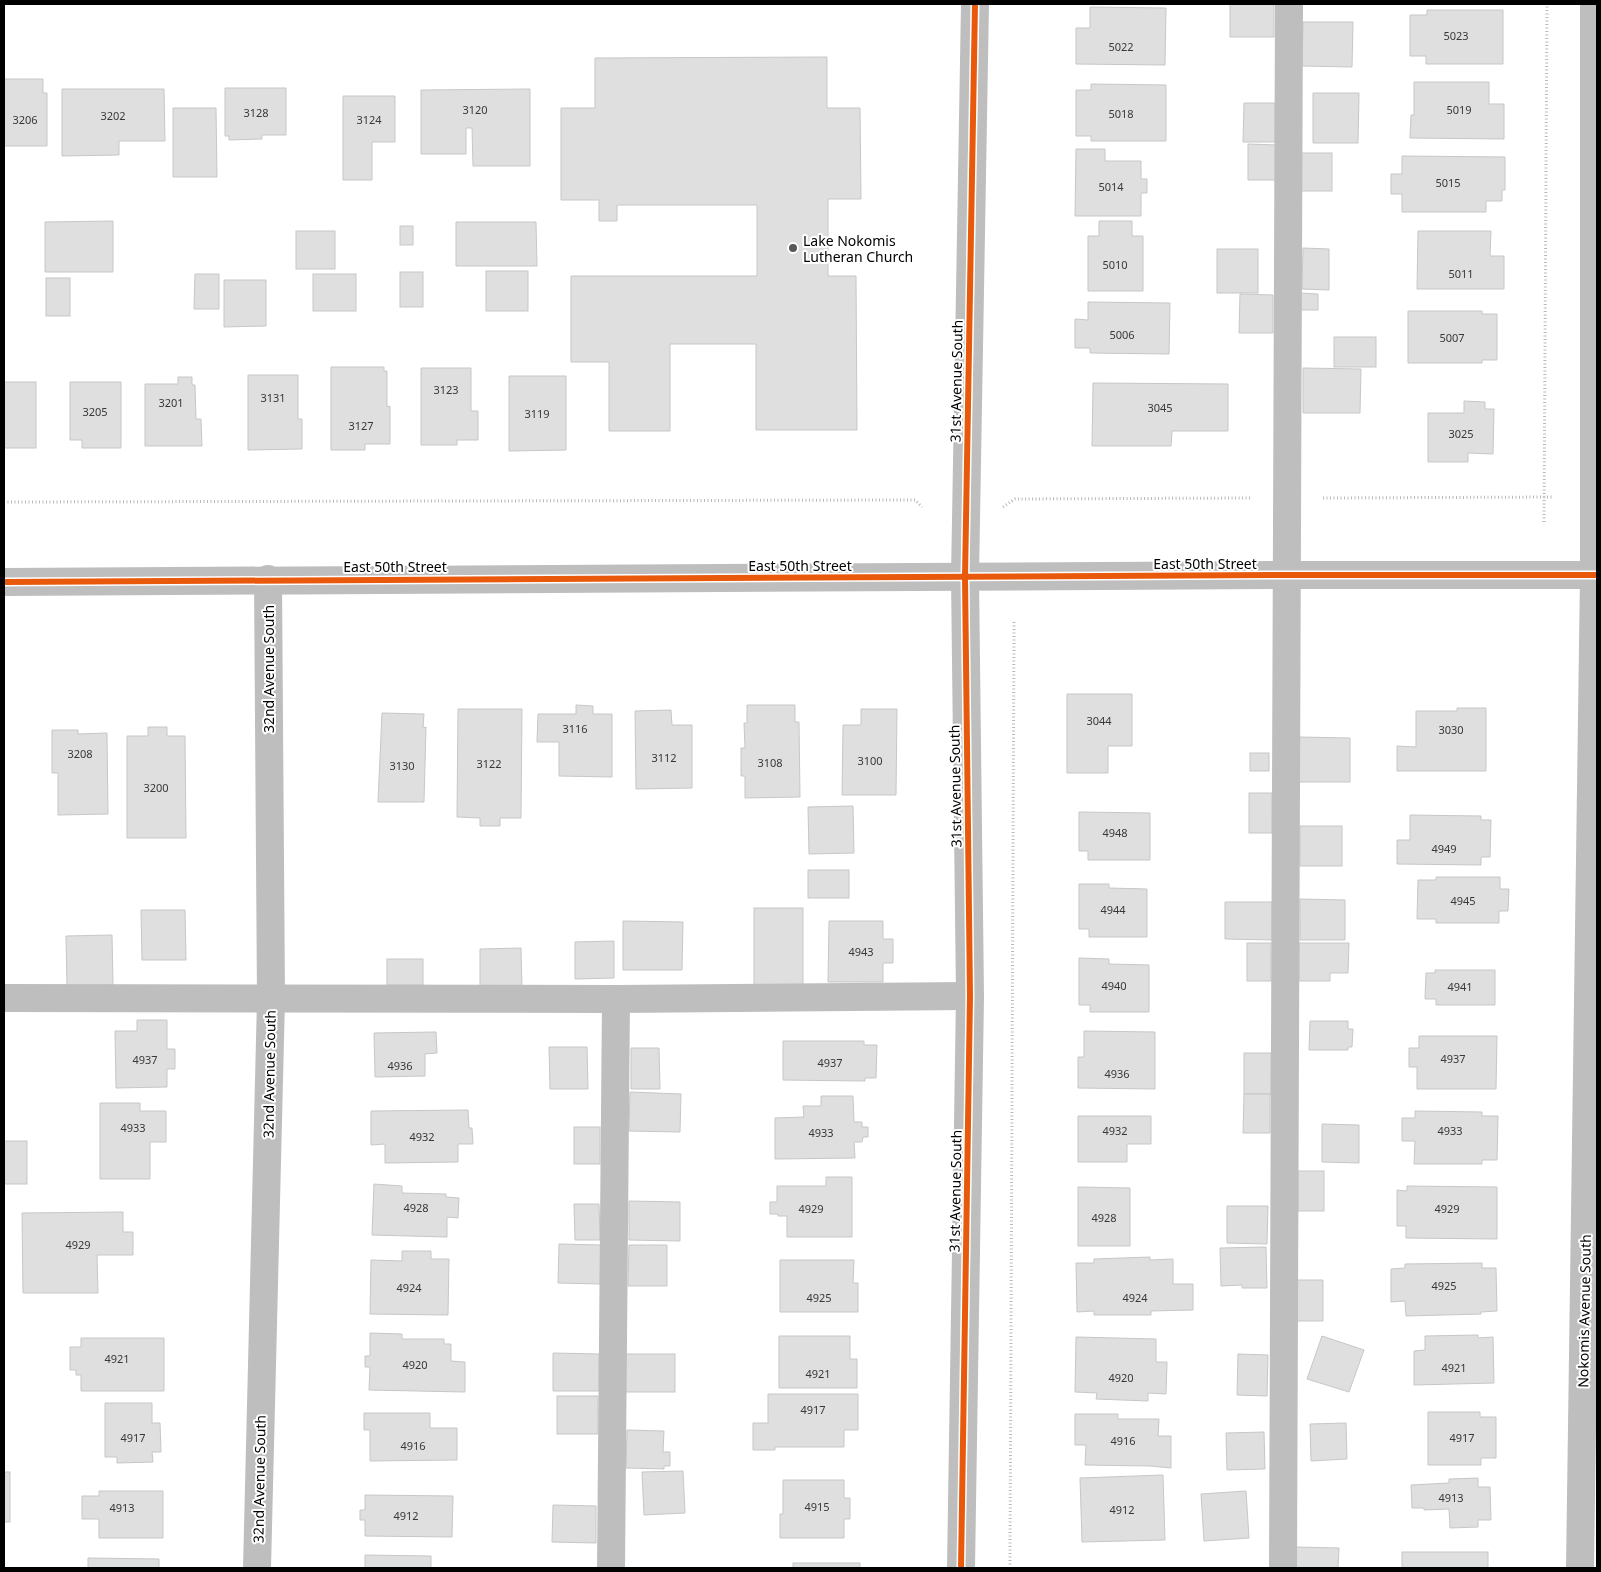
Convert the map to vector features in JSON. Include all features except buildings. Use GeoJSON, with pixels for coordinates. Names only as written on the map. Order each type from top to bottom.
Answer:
{"type":"FeatureCollection","features":[{"type":"Feature","properties":{"kind":"street","name":"31st Avenue South"},"geometry":{"type":"LineString","coordinates":[[961,1568],[970,996],[965,577],[975,4]]}},
{"type":"Feature","properties":{"kind":"street"},"geometry":{"type":"LineString","coordinates":[[1283,1568],[1289,4]]}},
{"type":"Feature","properties":{"kind":"street","name":"Nokomis Avenue South"},"geometry":{"type":"LineString","coordinates":[[1580,1568],[1595,575],[1594,4]]}},
{"type":"Feature","properties":{"kind":"street","name":"East 50th Street"},"geometry":{"type":"LineString","coordinates":[[4,582],[268,579],[1595,575]]}},
{"type":"Feature","properties":{"kind":"street","name":"32nd Avenue South"},"geometry":{"type":"LineString","coordinates":[[257,1568],[271,998],[268,579]]}},
{"type":"Feature","properties":{"kind":"street"},"geometry":{"type":"LineString","coordinates":[[4,998],[970,996]]}},
{"type":"Feature","properties":{"kind":"street"},"geometry":{"type":"LineString","coordinates":[[611,1568],[616,998]]}},
{"type":"Feature","properties":{"kind":"path"},"geometry":{"type":"LineString","coordinates":[[1544,522],[1546,4]]}},
{"type":"Feature","properties":{"kind":"path"},"geometry":{"type":"LineString","coordinates":[[4,502],[915,500],[922,507]]}},
{"type":"Feature","properties":{"kind":"path"},"geometry":{"type":"LineString","coordinates":[[1010,1568],[1014,621]]}},
{"type":"Feature","properties":{"kind":"cycle path"},"geometry":{"type":"LineString","coordinates":[[961,1568],[970,996],[965,577],[975,4]]}},
{"type":"Feature","properties":{"kind":"cycle path"},"geometry":{"type":"LineString","coordinates":[[4,582],[1597,575]]}},
{"type":"Feature","properties":{"kind":"place","name":"Lake Nokomis Lutheran Church"},"geometry":{"type":"Point","coordinates":[793,248]}}]}
